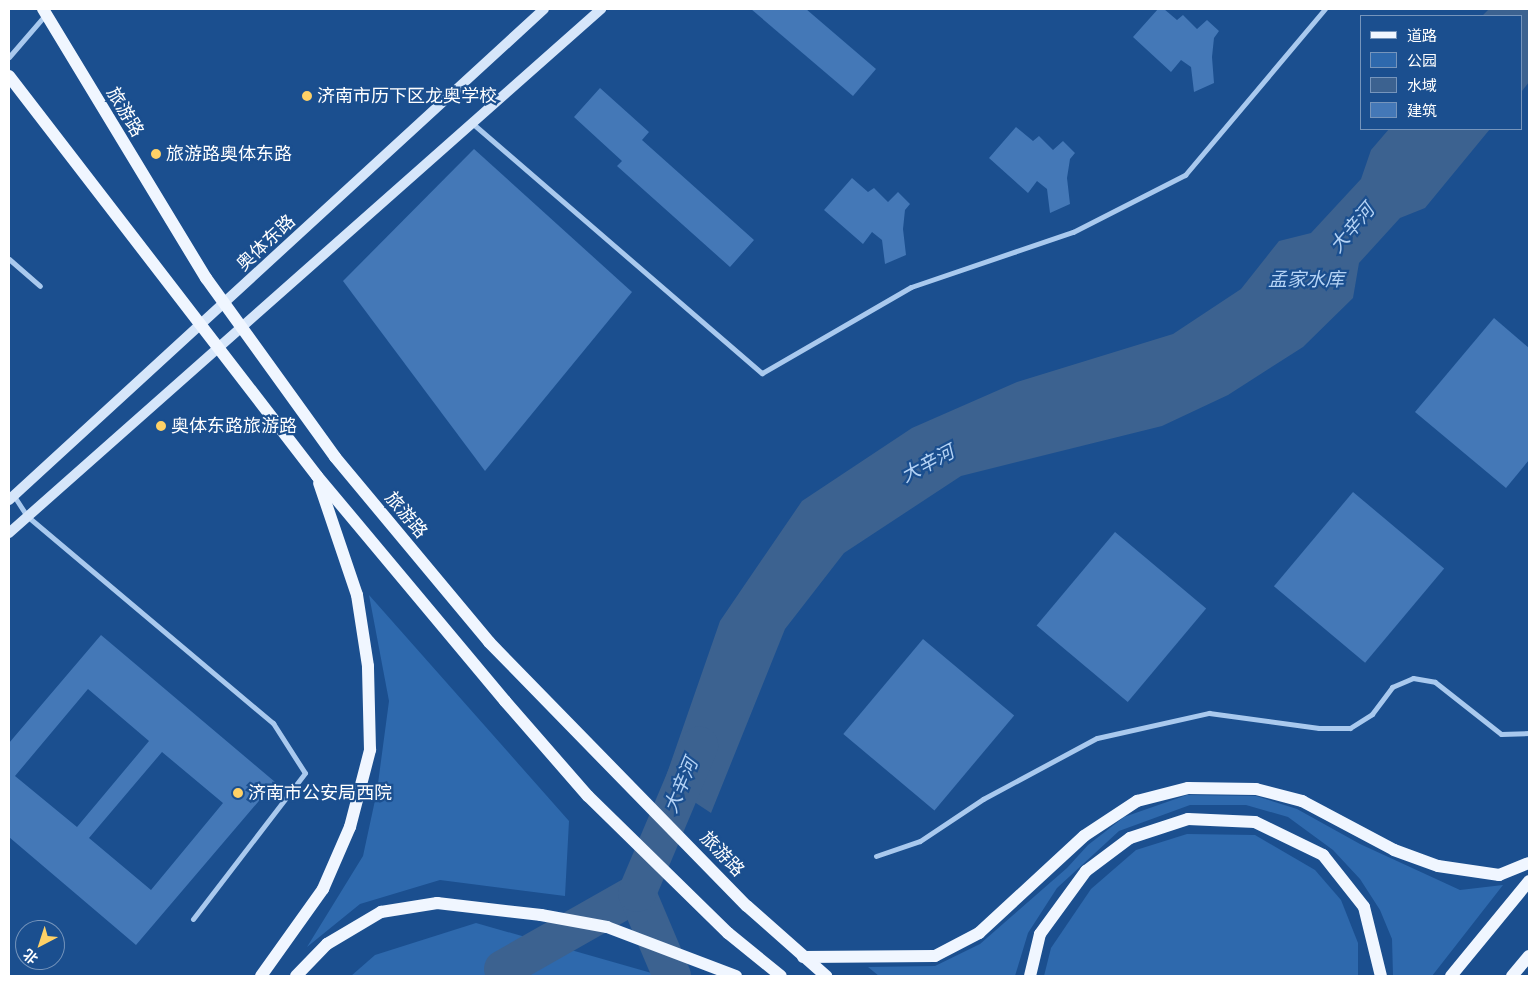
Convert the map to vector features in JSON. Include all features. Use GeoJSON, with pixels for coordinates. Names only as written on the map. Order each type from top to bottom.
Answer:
{"type":"FeatureCollection","features":[{"type":"Feature","properties":{"kind":"main road","name":"奥体东路"},"geometry":{"type":"LineString","coordinates":[[11,498],[544,9]]}},
{"type":"Feature","properties":{"kind":"main road"},"geometry":{"type":"LineString","coordinates":[[9,533],[601,9]]}},
{"type":"Feature","properties":{"kind":"main road","name":"旅游路"},"geometry":{"type":"LineString","coordinates":[[44,11],[206,278],[335,458],[489,642],[747,906],[826,976]]}},
{"type":"Feature","properties":{"kind":"main road"},"geometry":{"type":"LineString","coordinates":[[9,76],[182,300],[233,370],[317,476],[588,796],[728,933],[782,976]]}},
{"type":"Feature","properties":{"kind":"main road"},"geometry":{"type":"LineString","coordinates":[[255,976],[264,972],[323,889],[350,827],[370,750],[368,666],[357,595],[317,476]]}},
{"type":"Feature","properties":{"kind":"main road"},"geometry":{"type":"LineString","coordinates":[[803,957],[935,956],[979,934],[1084,836],[1137,801],[1188,788],[1256,789],[1302,801],[1394,850],[1438,866],[1499,875],[1529,863]]}},
{"type":"Feature","properties":{"kind":"main road"},"geometry":{"type":"LineString","coordinates":[[1030,976],[1040,934],[1086,871],[1130,838],[1188,819],[1255,822],[1322,855],[1364,907],[1381,976]]}},
{"type":"Feature","properties":{"kind":"main road"},"geometry":{"type":"LineString","coordinates":[[1451,976],[1529,881]]}},
{"type":"Feature","properties":{"kind":"main road"},"geometry":{"type":"LineString","coordinates":[[296,976],[327,944],[381,912],[437,903],[541,915],[607,927],[736,976]]}},
{"type":"Feature","properties":{"kind":"main road"},"geometry":{"type":"LineString","coordinates":[[1512,976],[1529,956]]}},
{"type":"Feature","properties":{"kind":"street"},"geometry":{"type":"LineString","coordinates":[[472,123],[762,373],[911,287],[1074,232],[1185,175],[1326,9]]}},
{"type":"Feature","properties":{"kind":"street"},"geometry":{"type":"LineString","coordinates":[[9,56],[44,11]]}},
{"type":"Feature","properties":{"kind":"street"},"geometry":{"type":"LineString","coordinates":[[9,259],[40,286]]}},
{"type":"Feature","properties":{"kind":"street"},"geometry":{"type":"LineString","coordinates":[[11,498],[27,516],[274,723],[305,773],[193,919]]}},
{"type":"Feature","properties":{"kind":"street"},"geometry":{"type":"LineString","coordinates":[[876,856],[920,841],[983,799],[1097,738],[1209,713],[1319,728],[1350,728],[1372,714],[1392,687],[1413,678],[1435,682],[1501,734],[1529,733]]}},
{"type":"Feature","properties":{"kind":"green space"},"geometry":{"type":"Polygon","coordinates":[[[369,595],[569,821],[565,896],[440,880],[360,904],[307,947],[363,856],[377,791],[389,701],[369,595]]]}},
{"type":"Feature","properties":{"kind":"green space"},"geometry":{"type":"Polygon","coordinates":[[[1187,795],[1256,796],[1297,809],[1360,844],[1460,890],[1503,885],[1432,976],[1393,976],[1392,939],[1380,910],[1360,879],[1333,850],[1288,817],[1246,805],[1190,805],[1119,831],[1057,888],[1028,933],[1015,976],[879,976],[868,967],[935,966],[980,944],[1067,868],[1088,845],[1124,817],[1187,795]]]}},
{"type":"Feature","properties":{"kind":"green space"},"geometry":{"type":"Polygon","coordinates":[[[1187,834],[1255,835],[1315,870],[1341,900],[1358,943],[1358,976],[1044,976],[1051,948],[1091,889],[1136,850],[1187,834]]]}},
{"type":"Feature","properties":{"kind":"green space"},"geometry":{"type":"Polygon","coordinates":[[[476,923],[662,976],[351,976],[375,955],[476,923]]]}},
{"type":"Feature","properties":{"kind":"water"},"geometry":{"type":"Polygon","coordinates":[[[1489,9],[1529,9],[1529,82],[1523,90],[1523,15],[1483,15],[1489,9]]]}},
{"type":"Feature","properties":{"kind":"water","name":"孟家水库"},"geometry":{"type":"Polygon","coordinates":[[[1388,130],[1489,130],[1425,208],[1400,218],[1359,263],[1353,298],[1303,347],[1228,395],[1162,426],[961,476],[844,553],[785,629],[711,813],[664,782],[720,621],[802,501],[912,428],[1017,382],[1173,334],[1241,289],[1279,241],[1311,233],[1361,179],[1371,150],[1388,130]]]}},
{"type":"Feature","properties":{"kind":"building"},"geometry":{"type":"Polygon","coordinates":[[[751,9],[806,9],[876,69],[853,96],[751,9]]]}},
{"type":"Feature","properties":{"kind":"building"},"geometry":{"type":"Polygon","coordinates":[[[1158,9],[1164,9],[1177,20],[1183,15],[1197,29],[1207,20],[1219,31],[1214,38],[1212,57],[1214,83],[1194,92],[1191,67],[1181,60],[1171,72],[1133,37],[1158,9]]]}},
{"type":"Feature","properties":{"kind":"building"},"geometry":{"type":"Polygon","coordinates":[[[600,88],[649,132],[642,140],[754,240],[730,267],[617,166],[622,161],[574,117],[600,88]]]}},
{"type":"Feature","properties":{"kind":"building"},"geometry":{"type":"Polygon","coordinates":[[[1016,127],[1033,141],[1039,136],[1053,150],[1063,141],[1075,153],[1070,159],[1067,178],[1070,204],[1050,213],[1047,189],[1037,181],[1028,193],[989,158],[1016,127]]]}},
{"type":"Feature","properties":{"kind":"building"},"geometry":{"type":"Polygon","coordinates":[[[474,149],[632,292],[485,471],[343,281],[474,149]]]}},
{"type":"Feature","properties":{"kind":"building"},"geometry":{"type":"Polygon","coordinates":[[[852,178],[868,192],[874,188],[888,202],[898,192],[910,204],[905,210],[903,229],[906,255],[885,264],[882,240],[872,232],[863,244],[824,210],[852,178]]]}},
{"type":"Feature","properties":{"kind":"building"},"geometry":{"type":"Polygon","coordinates":[[[1494,318],[1529,348],[1529,460],[1506,488],[1415,412],[1494,318]]]}},
{"type":"Feature","properties":{"kind":"building"},"geometry":{"type":"Polygon","coordinates":[[[1353,492],[1444,568],[1365,663],[1274,586],[1353,492]]]}},
{"type":"Feature","properties":{"kind":"building"},"geometry":{"type":"Polygon","coordinates":[[[1115,532],[1206,608],[1128,702],[1037,625],[1115,532]]]}},
{"type":"Feature","properties":{"kind":"building","name":"济南市公安局西院"},"geometry":{"type":"Polygon","coordinates":[[[101,635],[275,782],[136,945],[9,837],[9,743],[101,635]],[[88,689],[15,776],[77,827],[149,741],[88,689]],[[162,752],[89,838],[151,890],[223,803],[162,752]]]}},
{"type":"Feature","properties":{"kind":"building"},"geometry":{"type":"Polygon","coordinates":[[[923,639],[1014,715],[934,810],[843,734],[923,639]]]}},
{"type":"Feature","properties":{"kind":"waterway","name":"大辛河"},"geometry":{"type":"LineString","coordinates":[[672,976],[637,893],[699,746]]}},
{"type":"Feature","properties":{"kind":"waterway"},"geometry":{"type":"LineString","coordinates":[[503,969],[637,893]]}},
{"type":"Feature","properties":{"kind":"place","name":"济南市历下区龙奥学校"},"geometry":{"type":"Point","coordinates":[307,96]}},
{"type":"Feature","properties":{"kind":"place","name":"旅游路奥体东路"},"geometry":{"type":"Point","coordinates":[156,154]}},
{"type":"Feature","properties":{"kind":"place","name":"奥体东路旅游路"},"geometry":{"type":"Point","coordinates":[161,426]}},
{"type":"Feature","properties":{"kind":"place","name":"济南市公安局西院"},"geometry":{"type":"Point","coordinates":[238,793]}}]}
